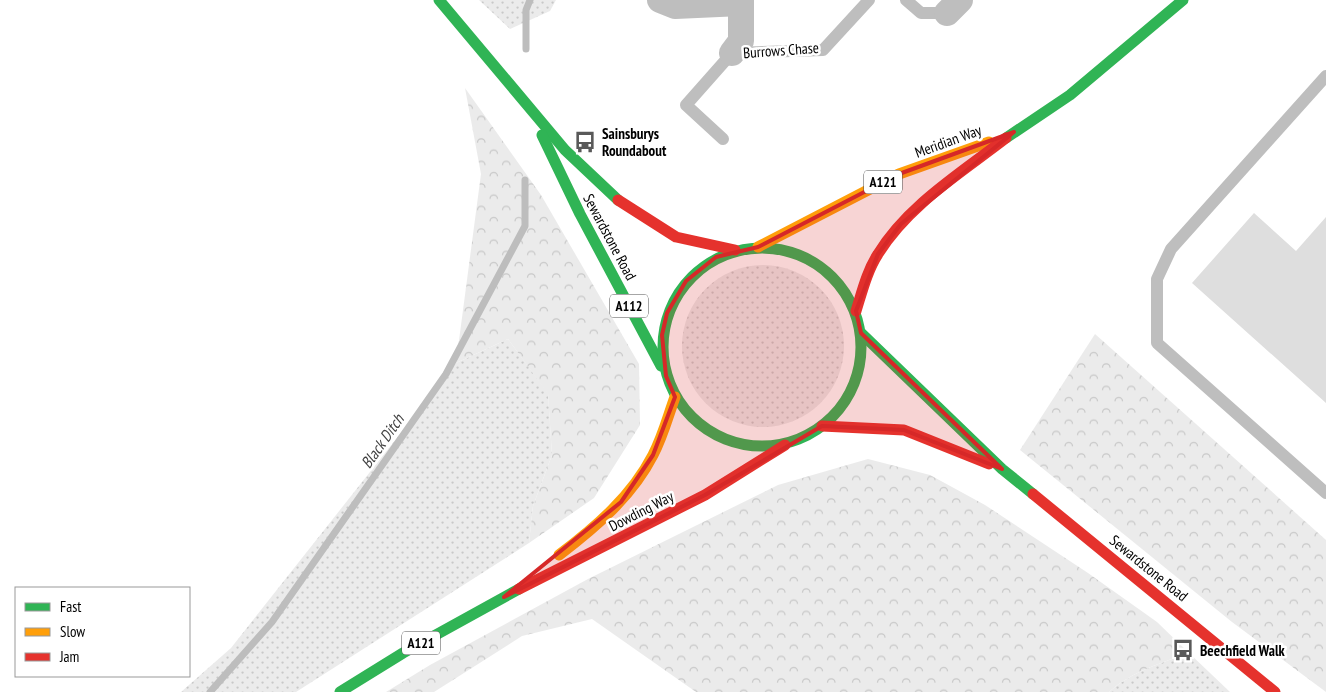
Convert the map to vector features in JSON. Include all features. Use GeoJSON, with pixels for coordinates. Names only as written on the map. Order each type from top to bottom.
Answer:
{"type":"FeatureCollection","features":[{"type":"Feature","properties":{"kind":"main road","name":"Sewardstone Road"},"geometry":{"type":"LineString","coordinates":[[439,0],[502,72],[530,110],[601,188],[636,214],[678,237],[735,250]]}},
{"type":"Feature","properties":{"kind":"main road","name":"Meridian Way"},"geometry":{"type":"LineString","coordinates":[[856,311],[865,281],[878,254],[901,224],[925,201],[1014,132],[1077,89],[1183,0]]}},
{"type":"Feature","properties":{"kind":"main road","name":"Sewardstone Road"},"geometry":{"type":"LineString","coordinates":[[530,110],[580,214],[666,376]]}},
{"type":"Feature","properties":{"kind":"main road","name":"Meridian Way"},"geometry":{"type":"LineString","coordinates":[[758,246],[899,174],[1014,132]]}},
{"type":"Feature","properties":{"kind":"main road"},"geometry":{"type":"LineString","coordinates":[[788,443],[757,446],[729,441],[709,432],[694,420],[675,397],[666,376],[662,335],[668,313],[686,281],[716,257],[735,250],[758,246],[783,248],[812,260],[827,271],[842,287],[856,311],[861,333],[861,356],[858,374],[845,402],[822,426]]}},
{"type":"Feature","properties":{"kind":"main road","name":"Sewardstone Road"},"geometry":{"type":"LineString","coordinates":[[861,333],[1002,469],[1275,692]]}},
{"type":"Feature","properties":{"kind":"main road","name":"Dowding Way"},"geometry":{"type":"LineString","coordinates":[[504,598],[589,532],[621,502],[653,455],[675,397]]}},
{"type":"Feature","properties":{"kind":"main road","name":"Sewardstone Road"},"geometry":{"type":"LineString","coordinates":[[822,426],[904,430],[1002,469]]}},
{"type":"Feature","properties":{"kind":"main road","name":"Dowding Way"},"geometry":{"type":"LineString","coordinates":[[340,692],[403,653],[504,598],[705,495],[788,443],[822,426]]}},
{"type":"Feature","properties":{"kind":"street","name":"Burrows Chase"},"geometry":{"type":"LineString","coordinates":[[660,0],[675,6],[741,1],[741,40],[732,53]]}},
{"type":"Feature","properties":{"kind":"lane","name":"Burrows Chase"},"geometry":{"type":"LineString","coordinates":[[724,139],[686,105],[732,53],[823,50],[869,0]]}},
{"type":"Feature","properties":{"kind":"lane"},"geometry":{"type":"LineString","coordinates":[[906,0],[921,13],[954,6]]}},
{"type":"Feature","properties":{"kind":"lane"},"geometry":{"type":"LineString","coordinates":[[1326,76],[1171,249],[1158,279],[1157,343],[1326,493]]}},
{"type":"Feature","properties":{"kind":"highlighted area"},"geometry":{"type":"Polygon","coordinates":[[[1014,132],[901,224],[878,254],[856,311],[861,333],[1002,469],[904,430],[822,426],[705,495],[504,597],[621,502],[653,455],[675,397],[666,376],[662,335],[667,313],[686,281],[716,257],[758,247],[899,174],[1014,132]]]}},
{"type":"Feature","properties":{"kind":"green space"},"geometry":{"type":"Polygon","coordinates":[[[479,0],[556,0],[550,11],[510,29],[479,0]]]}},
{"type":"Feature","properties":{"kind":"green space"},"geometry":{"type":"Polygon","coordinates":[[[465,88],[541,195],[639,364],[640,425],[594,498],[529,543],[533,506],[552,455],[548,394],[508,339],[456,363],[481,174],[465,88]]]}},
{"type":"Feature","properties":{"kind":"green space"},"geometry":{"type":"Polygon","coordinates":[[[763,265],[779,267],[794,272],[808,279],[820,289],[830,301],[837,315],[842,330],[844,346],[842,362],[837,377],[830,391],[820,403],[808,413],[794,420],[779,425],[763,427],[747,425],[732,420],[718,413],[706,403],[696,391],[689,377],[684,362],[682,346],[684,330],[689,315],[696,301],[706,289],[718,279],[732,272],[747,267],[763,265]]]}},
{"type":"Feature","properties":{"kind":"green space"},"geometry":{"type":"Polygon","coordinates":[[[1095,334],[1326,540],[1326,692],[1232,622],[1020,450],[1095,334]]]}},
{"type":"Feature","properties":{"kind":"green space"},"geometry":{"type":"Polygon","coordinates":[[[508,339],[548,393],[552,455],[533,506],[529,543],[296,692],[181,692],[231,648],[456,363],[508,339]]]}},
{"type":"Feature","properties":{"kind":"green space"},"geometry":{"type":"Polygon","coordinates":[[[868,459],[930,475],[985,505],[1088,573],[1157,622],[1189,653],[1157,664],[1127,679],[1109,692],[696,692],[592,619],[522,636],[434,692],[386,692],[430,665],[588,579],[778,485],[868,459]]]}},
{"type":"Feature","properties":{"kind":"green space"},"geometry":{"type":"Polygon","coordinates":[[[1189,653],[1230,692],[1109,692],[1127,679],[1157,664],[1189,653]]]}},
{"type":"Feature","properties":{"kind":"building"},"geometry":{"type":"Polygon","coordinates":[[[1254,213],[1296,251],[1326,217],[1326,403],[1192,283],[1254,213]]]}},
{"type":"Feature","properties":{"kind":"waterway","name":"Black Ditch"},"geometry":{"type":"LineString","coordinates":[[526,49],[526,10],[530,0]]}},
{"type":"Feature","properties":{"kind":"waterway","name":"Black Ditch"},"geometry":{"type":"LineString","coordinates":[[210,692],[272,622],[446,374],[525,226],[525,180]]}},
{"type":"Feature","properties":{"kind":"traffic: fast"},"geometry":{"type":"LineString","coordinates":[[439,0],[565,150],[618,200]]}},
{"type":"Feature","properties":{"kind":"traffic: fast"},"geometry":{"type":"LineString","coordinates":[[1006,138],[1070,95],[1183,0]]}},
{"type":"Feature","properties":{"kind":"traffic: fast"},"geometry":{"type":"LineString","coordinates":[[542,135],[580,214],[661,366]]}},
{"type":"Feature","properties":{"kind":"traffic: fast"},"geometry":{"type":"LineString","coordinates":[[752,248],[772,248],[781,249],[809,259],[825,270],[839,284],[854,309],[860,328],[861,347],[860,366],[850,394],[839,410],[825,424],[809,435],[791,442],[772,446],[752,446],[743,445],[715,435],[699,424],[685,410],[674,394],[667,376],[663,357],[663,337],[664,328],[674,300],[685,284],[699,270],[715,259],[733,252],[752,248]]}},
{"type":"Feature","properties":{"kind":"traffic: fast"},"geometry":{"type":"LineString","coordinates":[[861,333],[1002,469],[1033,494]]}},
{"type":"Feature","properties":{"kind":"traffic: fast"},"geometry":{"type":"LineString","coordinates":[[340,692],[403,653],[519,589]]}},
{"type":"Feature","properties":{"kind":"traffic: slow"},"geometry":{"type":"LineString","coordinates":[[758,247],[899,174],[989,142]]}},
{"type":"Feature","properties":{"kind":"traffic: slow"},"geometry":{"type":"LineString","coordinates":[[559,555],[612,510],[635,484],[657,448],[675,397]]}},
{"type":"Feature","properties":{"kind":"traffic: jam"},"geometry":{"type":"LineString","coordinates":[[856,311],[871,267],[890,236],[904,220],[936,191],[1006,138]]}},
{"type":"Feature","properties":{"kind":"traffic: jam"},"geometry":{"type":"LineString","coordinates":[[618,200],[676,237],[735,250]]}},
{"type":"Feature","properties":{"kind":"traffic: jam"},"geometry":{"type":"LineString","coordinates":[[822,426],[904,430],[989,464]]}},
{"type":"Feature","properties":{"kind":"traffic: jam"},"geometry":{"type":"LineString","coordinates":[[519,589],[705,495],[785,445]]}},
{"type":"Feature","properties":{"kind":"traffic: jam"},"geometry":{"type":"LineString","coordinates":[[1033,494],[1275,692]]}},
{"type":"Feature","properties":{"kind":"place","name":"Sainsburys Roundabout"},"geometry":{"type":"Point","coordinates":[585,142]}},
{"type":"Feature","properties":{"kind":"place","name":"Beechfield Walk"},"geometry":{"type":"Point","coordinates":[1183,650]}}]}
